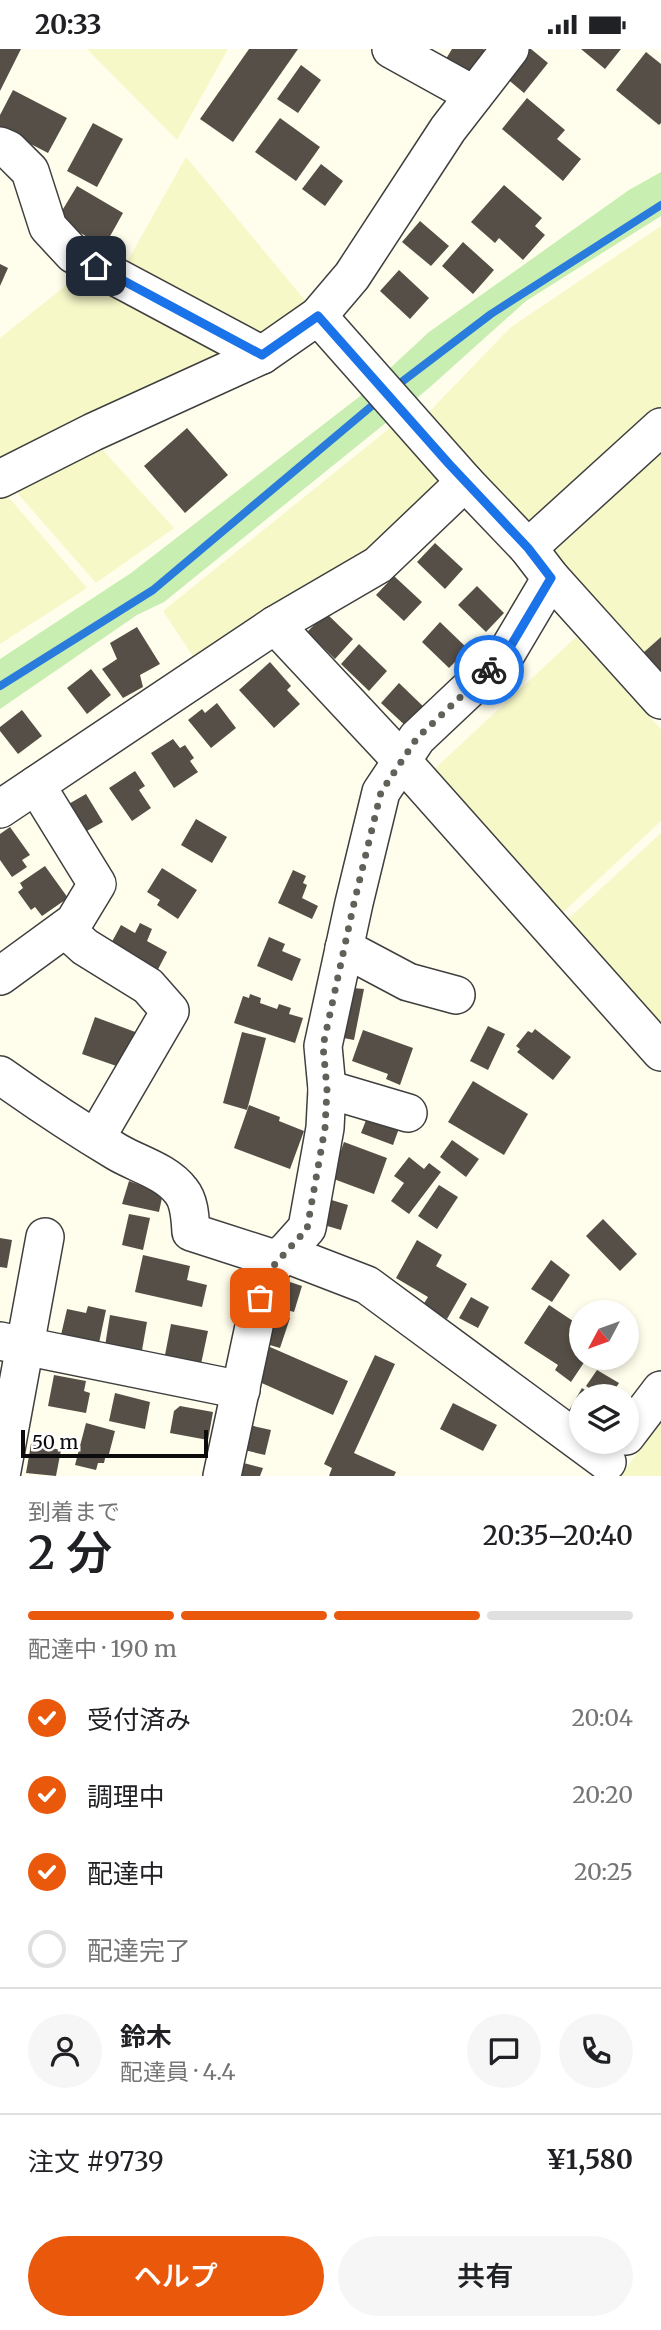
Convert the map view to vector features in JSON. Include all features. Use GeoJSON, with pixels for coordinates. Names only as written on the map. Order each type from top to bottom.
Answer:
{"type":"FeatureCollection","features":[{"type":"Feature","properties":{"kind":"street"},"geometry":{"type":"LineString","coordinates":[[391,49],[474,95]]}},
{"type":"Feature","properties":{"kind":"street"},"geometry":{"type":"LineString","coordinates":[[0,479],[93,432],[262,355],[318,316],[352,276],[448,129],[510,49]]}},
{"type":"Feature","properties":{"kind":"street"},"geometry":{"type":"LineString","coordinates":[[0,146],[9,150],[30,170],[48,226],[73,254],[262,355]]}},
{"type":"Feature","properties":{"kind":"street"},"geometry":{"type":"LineString","coordinates":[[318,316],[661,700]]}},
{"type":"Feature","properties":{"kind":"street"},"geometry":{"type":"LineString","coordinates":[[528,548],[661,427]]}},
{"type":"Feature","properties":{"kind":"street"},"geometry":{"type":"LineString","coordinates":[[0,809],[275,625],[378,565],[465,482]]}},
{"type":"Feature","properties":{"kind":"street"},"geometry":{"type":"LineString","coordinates":[[222,1476],[265,1275],[307,1229],[325,1128],[327,1089],[323,1046],[381,792],[417,738],[506,654],[551,578]]}},
{"type":"Feature","properties":{"kind":"street"},"geometry":{"type":"LineString","coordinates":[[275,625],[402,761],[661,1052]]}},
{"type":"Feature","properties":{"kind":"street"},"geometry":{"type":"LineString","coordinates":[[0,977],[75,922],[97,884],[36,785]]}},
{"type":"Feature","properties":{"kind":"street"},"geometry":{"type":"LineString","coordinates":[[65,929],[85,947],[148,986],[170,1011],[96,1139]]}},
{"type":"Feature","properties":{"kind":"street"},"geometry":{"type":"LineString","coordinates":[[344,948],[408,982],[456,995]]}},
{"type":"Feature","properties":{"kind":"street"},"geometry":{"type":"LineString","coordinates":[[0,1075],[96,1139],[166,1177],[181,1190],[188,1205],[191,1232],[368,1285],[569,1424]]}},
{"type":"Feature","properties":{"kind":"street"},"geometry":{"type":"LineString","coordinates":[[327,1089],[408,1113]]}},
{"type":"Feature","properties":{"kind":"street"},"geometry":{"type":"LineString","coordinates":[[1,1476],[12,1344],[45,1237]]}},
{"type":"Feature","properties":{"kind":"street"},"geometry":{"type":"LineString","coordinates":[[12,1344],[242,1390]]}},
{"type":"Feature","properties":{"kind":"street"},"geometry":{"type":"LineString","coordinates":[[639,1419],[661,1390]]}},
{"type":"Feature","properties":{"kind":"green space"},"geometry":{"type":"Polygon","coordinates":[[[87,49],[228,49],[177,140],[87,49]]]}},
{"type":"Feature","properties":{"kind":"green space"},"geometry":{"type":"Polygon","coordinates":[[[186,157],[318,316],[262,355],[118,278],[186,157]]]}},
{"type":"Feature","properties":{"kind":"green space"},"geometry":{"type":"Polygon","coordinates":[[[661,172],[661,216],[526,301],[429,388],[164,602],[137,615],[0,709],[0,659],[131,573],[359,397],[429,332],[629,190],[661,172]]]}},
{"type":"Feature","properties":{"kind":"green space"},"geometry":{"type":"Polygon","coordinates":[[[661,226],[661,679],[427,414],[511,327],[661,226]]]}},
{"type":"Feature","properties":{"kind":"green space"},"geometry":{"type":"Polygon","coordinates":[[[78,276],[228,357],[0,465],[0,338],[78,276]]]}},
{"type":"Feature","properties":{"kind":"green space"},"geometry":{"type":"Polygon","coordinates":[[[396,423],[443,485],[391,553],[194,658],[163,611],[396,423]]]}},
{"type":"Feature","properties":{"kind":"green space"},"geometry":{"type":"Polygon","coordinates":[[[97,444],[174,528],[96,583],[12,487],[97,444]]]}},
{"type":"Feature","properties":{"kind":"green space"},"geometry":{"type":"Polygon","coordinates":[[[4,492],[87,588],[0,644],[0,495],[4,492]]]}},
{"type":"Feature","properties":{"kind":"green space"},"geometry":{"type":"Polygon","coordinates":[[[576,637],[661,729],[661,821],[559,916],[428,775],[576,637]]]}},
{"type":"Feature","properties":{"kind":"green space"},"geometry":{"type":"Polygon","coordinates":[[[661,833],[661,1027],[564,923],[661,833]]]}},
{"type":"Feature","properties":{"kind":"green space"},"geometry":{"type":"Polygon","coordinates":[[[661,1418],[661,1476],[621,1476],[636,1454],[639,1454],[639,1450],[661,1418]]]}},
{"type":"Feature","properties":{"kind":"building"},"geometry":{"type":"Polygon","coordinates":[[[0,49],[21,49],[0,91],[0,49]]]}},
{"type":"Feature","properties":{"kind":"building"},"geometry":{"type":"Polygon","coordinates":[[[249,49],[298,49],[233,142],[200,119],[249,49]]]}},
{"type":"Feature","properties":{"kind":"building"},"geometry":{"type":"Polygon","coordinates":[[[452,49],[483,49],[492,55],[474,82],[444,62],[452,49]]]}},
{"type":"Feature","properties":{"kind":"building"},"geometry":{"type":"Polygon","coordinates":[[[528,49],[548,63],[524,93],[505,77],[528,49]]]}},
{"type":"Feature","properties":{"kind":"building"},"geometry":{"type":"Polygon","coordinates":[[[581,49],[621,49],[605,69],[581,49]]]}},
{"type":"Feature","properties":{"kind":"building"},"geometry":{"type":"Polygon","coordinates":[[[646,52],[661,64],[659,125],[616,90],[646,52]]]}},
{"type":"Feature","properties":{"kind":"building"},"geometry":{"type":"Polygon","coordinates":[[[301,65],[321,80],[298,113],[277,99],[301,65]]]}},
{"type":"Feature","properties":{"kind":"building"},"geometry":{"type":"Polygon","coordinates":[[[13,90],[67,118],[48,153],[0,128],[0,115],[13,90]]]}},
{"type":"Feature","properties":{"kind":"building"},"geometry":{"type":"Polygon","coordinates":[[[527,98],[565,130],[557,139],[581,159],[563,181],[502,129],[527,98]]]}},
{"type":"Feature","properties":{"kind":"building"},"geometry":{"type":"Polygon","coordinates":[[[280,118],[320,147],[296,181],[255,152],[280,118]]]}},
{"type":"Feature","properties":{"kind":"building"},"geometry":{"type":"Polygon","coordinates":[[[93,123],[123,139],[97,187],[67,171],[93,123]]]}},
{"type":"Feature","properties":{"kind":"building"},"geometry":{"type":"Polygon","coordinates":[[[321,164],[343,181],[325,206],[302,189],[321,164]]]}},
{"type":"Feature","properties":{"kind":"building"},"geometry":{"type":"Polygon","coordinates":[[[504,185],[542,218],[535,226],[545,235],[523,260],[499,238],[495,243],[471,222],[504,185]]]}},
{"type":"Feature","properties":{"kind":"building"},"geometry":{"type":"Polygon","coordinates":[[[77,186],[123,213],[104,247],[57,219],[77,186]]]}},
{"type":"Feature","properties":{"kind":"building"},"geometry":{"type":"Polygon","coordinates":[[[420,221],[449,246],[431,266],[402,242],[420,221]]]}},
{"type":"Feature","properties":{"kind":"building"},"geometry":{"type":"Polygon","coordinates":[[[463,242],[494,270],[473,294],[442,266],[463,242]]]}},
{"type":"Feature","properties":{"kind":"building"},"geometry":{"type":"Polygon","coordinates":[[[0,264],[8,268],[0,286],[0,264]]]}},
{"type":"Feature","properties":{"kind":"building"},"geometry":{"type":"Polygon","coordinates":[[[399,270],[429,298],[410,319],[380,291],[399,270]]]}},
{"type":"Feature","properties":{"kind":"building"},"geometry":{"type":"Polygon","coordinates":[[[187,428],[228,475],[185,513],[144,466],[187,428]]]}},
{"type":"Feature","properties":{"kind":"building"},"geometry":{"type":"Polygon","coordinates":[[[435,543],[463,569],[445,589],[417,562],[435,543]]]}},
{"type":"Feature","properties":{"kind":"building"},"geometry":{"type":"Polygon","coordinates":[[[394,576],[422,602],[404,621],[376,595],[394,576]]]}},
{"type":"Feature","properties":{"kind":"building"},"geometry":{"type":"Polygon","coordinates":[[[477,586],[504,613],[486,632],[458,605],[477,586]]]}},
{"type":"Feature","properties":{"kind":"building"},"geometry":{"type":"Polygon","coordinates":[[[326,613],[353,639],[335,659],[307,632],[326,613]]]}},
{"type":"Feature","properties":{"kind":"building"},"geometry":{"type":"Polygon","coordinates":[[[440,622],[468,649],[449,668],[422,642],[440,622]]]}},
{"type":"Feature","properties":{"kind":"building"},"geometry":{"type":"Polygon","coordinates":[[[137,627],[160,664],[140,675],[143,687],[123,698],[102,669],[117,659],[110,643],[137,627]]]}},
{"type":"Feature","properties":{"kind":"building"},"geometry":{"type":"Polygon","coordinates":[[[661,637],[661,672],[643,653],[661,637]]]}},
{"type":"Feature","properties":{"kind":"building"},"geometry":{"type":"Polygon","coordinates":[[[359,644],[387,671],[369,691],[341,664],[359,644]]]}},
{"type":"Feature","properties":{"kind":"building"},"geometry":{"type":"Polygon","coordinates":[[[270,662],[291,686],[287,690],[300,704],[274,728],[239,690],[270,662]]]}},
{"type":"Feature","properties":{"kind":"building"},"geometry":{"type":"Polygon","coordinates":[[[91,669],[111,695],[87,714],[67,688],[91,669]]]}},
{"type":"Feature","properties":{"kind":"building"},"geometry":{"type":"Polygon","coordinates":[[[399,683],[427,710],[409,729],[381,703],[399,683]]]}},
{"type":"Feature","properties":{"kind":"building"},"geometry":{"type":"Polygon","coordinates":[[[217,703],[236,728],[211,748],[188,720],[202,709],[205,713],[217,703]]]}},
{"type":"Feature","properties":{"kind":"building"},"geometry":{"type":"Polygon","coordinates":[[[22,710],[42,736],[18,754],[0,731],[0,727],[22,710]]]}},
{"type":"Feature","properties":{"kind":"building"},"geometry":{"type":"Polygon","coordinates":[[[173,739],[180,748],[185,745],[194,758],[190,761],[198,772],[174,788],[151,753],[173,739]]]}},
{"type":"Feature","properties":{"kind":"building"},"geometry":{"type":"Polygon","coordinates":[[[135,771],[145,786],[139,790],[151,808],[132,821],[109,788],[135,771]]]}},
{"type":"Feature","properties":{"kind":"building"},"geometry":{"type":"Polygon","coordinates":[[[86,794],[103,822],[76,837],[60,809],[86,794]]]}},
{"type":"Feature","properties":{"kind":"building"},"geometry":{"type":"Polygon","coordinates":[[[196,819],[227,837],[212,863],[181,845],[196,819]]]}},
{"type":"Feature","properties":{"kind":"building"},"geometry":{"type":"Polygon","coordinates":[[[10,827],[30,855],[22,860],[27,867],[12,877],[0,860],[0,834],[10,827]]]}},
{"type":"Feature","properties":{"kind":"building"},"geometry":{"type":"Polygon","coordinates":[[[45,866],[68,898],[42,916],[35,907],[31,910],[18,892],[23,888],[20,883],[45,866]]]}},
{"type":"Feature","properties":{"kind":"building"},"geometry":{"type":"Polygon","coordinates":[[[162,868],[197,890],[178,919],[157,905],[160,900],[147,892],[162,868]]]}},
{"type":"Feature","properties":{"kind":"building"},"geometry":{"type":"Polygon","coordinates":[[[293,870],[306,876],[303,883],[307,885],[302,898],[318,906],[312,919],[278,903],[293,870]]]}},
{"type":"Feature","properties":{"kind":"building"},"geometry":{"type":"Polygon","coordinates":[[[140,923],[152,929],[147,941],[167,952],[154,977],[107,951],[121,925],[135,933],[140,923]]]}},
{"type":"Feature","properties":{"kind":"building"},"geometry":{"type":"Polygon","coordinates":[[[269,937],[285,944],[282,951],[301,959],[292,981],[257,966],[269,937]]]}},
{"type":"Feature","properties":{"kind":"building"},"geometry":{"type":"Polygon","coordinates":[[[343,987],[364,989],[354,1040],[333,1036],[343,987]]]}},
{"type":"Feature","properties":{"kind":"building"},"geometry":{"type":"Polygon","coordinates":[[[250,994],[261,998],[260,1003],[277,1009],[279,1004],[291,1008],[289,1014],[303,1018],[295,1043],[234,1023],[243,996],[249,998],[250,994]]]}},
{"type":"Feature","properties":{"kind":"building"},"geometry":{"type":"Polygon","coordinates":[[[95,1017],[138,1033],[125,1069],[82,1054],[95,1017]]]}},
{"type":"Feature","properties":{"kind":"building"},"geometry":{"type":"Polygon","coordinates":[[[488,1026],[505,1034],[488,1070],[470,1061],[488,1026]]]}},
{"type":"Feature","properties":{"kind":"building"},"geometry":{"type":"Polygon","coordinates":[[[535,1029],[571,1057],[553,1080],[517,1052],[520,1049],[516,1046],[528,1031],[532,1033],[535,1029]]]}},
{"type":"Feature","properties":{"kind":"building"},"geometry":{"type":"Polygon","coordinates":[[[363,1030],[413,1048],[400,1085],[386,1079],[388,1074],[352,1061],[363,1030]]]}},
{"type":"Feature","properties":{"kind":"building"},"geometry":{"type":"Polygon","coordinates":[[[242,1032],[266,1038],[247,1110],[223,1103],[242,1032]]]}},
{"type":"Feature","properties":{"kind":"building"},"geometry":{"type":"Polygon","coordinates":[[[473,1081],[528,1114],[504,1155],[448,1122],[473,1081]]]}},
{"type":"Feature","properties":{"kind":"building"},"geometry":{"type":"Polygon","coordinates":[[[249,1105],[280,1117],[279,1121],[304,1131],[290,1169],[234,1148],[249,1105]]]}},
{"type":"Feature","properties":{"kind":"building"},"geometry":{"type":"Polygon","coordinates":[[[370,1110],[402,1120],[393,1145],[361,1133],[370,1110]]]}},
{"type":"Feature","properties":{"kind":"building"},"geometry":{"type":"Polygon","coordinates":[[[452,1140],[479,1159],[466,1177],[440,1157],[452,1140]]]}},
{"type":"Feature","properties":{"kind":"building"},"geometry":{"type":"Polygon","coordinates":[[[344,1142],[387,1158],[374,1194],[331,1178],[344,1142]]]}},
{"type":"Feature","properties":{"kind":"building"},"geometry":{"type":"Polygon","coordinates":[[[409,1157],[424,1169],[429,1163],[441,1172],[409,1214],[391,1201],[404,1183],[394,1176],[409,1157]]]}},
{"type":"Feature","properties":{"kind":"building"},"geometry":{"type":"Polygon","coordinates":[[[129,1181],[163,1193],[159,1212],[122,1204],[129,1181]]]}},
{"type":"Feature","properties":{"kind":"building"},"geometry":{"type":"Polygon","coordinates":[[[439,1185],[458,1197],[437,1229],[418,1216],[439,1185]]]}},
{"type":"Feature","properties":{"kind":"building"},"geometry":{"type":"Polygon","coordinates":[[[325,1198],[348,1205],[341,1230],[317,1223],[325,1198]]]}},
{"type":"Feature","properties":{"kind":"building"},"geometry":{"type":"Polygon","coordinates":[[[129,1214],[150,1218],[143,1250],[122,1245],[129,1214]]]}},
{"type":"Feature","properties":{"kind":"building"},"geometry":{"type":"Polygon","coordinates":[[[603,1219],[637,1254],[620,1271],[586,1236],[603,1219]]]}},
{"type":"Feature","properties":{"kind":"building"},"geometry":{"type":"Polygon","coordinates":[[[0,1238],[12,1240],[7,1268],[0,1267],[0,1238]]]}},
{"type":"Feature","properties":{"kind":"building"},"geometry":{"type":"Polygon","coordinates":[[[417,1240],[442,1255],[436,1266],[467,1284],[447,1319],[423,1305],[428,1297],[396,1278],[417,1240]]]}},
{"type":"Feature","properties":{"kind":"building"},"geometry":{"type":"Polygon","coordinates":[[[143,1255],[190,1266],[187,1280],[207,1285],[202,1307],[135,1292],[143,1255]]]}},
{"type":"Feature","properties":{"kind":"building"},"geometry":{"type":"Polygon","coordinates":[[[551,1260],[570,1275],[552,1302],[531,1289],[551,1260]]]}},
{"type":"Feature","properties":{"kind":"building"},"geometry":{"type":"Polygon","coordinates":[[[281,1279],[302,1286],[294,1312],[273,1306],[281,1279]]]}},
{"type":"Feature","properties":{"kind":"building"},"geometry":{"type":"Polygon","coordinates":[[[471,1297],[489,1307],[478,1328],[459,1318],[471,1297]]]}},
{"type":"Feature","properties":{"kind":"building"},"geometry":{"type":"Polygon","coordinates":[[[549,1305],[569,1318],[569,1370],[579,1370],[571,1382],[555,1370],[558,1365],[524,1343],[549,1305]]]}},
{"type":"Feature","properties":{"kind":"building"},"geometry":{"type":"Polygon","coordinates":[[[88,1306],[106,1310],[99,1343],[61,1335],[67,1309],[86,1313],[88,1306]]]}},
{"type":"Feature","properties":{"kind":"building"},"geometry":{"type":"Polygon","coordinates":[[[266,1310],[290,1318],[280,1348],[256,1341],[266,1310]]]}},
{"type":"Feature","properties":{"kind":"building"},"geometry":{"type":"Polygon","coordinates":[[[110,1315],[147,1322],[141,1356],[105,1346],[110,1315]]]}},
{"type":"Feature","properties":{"kind":"building"},"geometry":{"type":"Polygon","coordinates":[[[171,1324],[208,1331],[201,1364],[165,1355],[171,1324]]]}},
{"type":"Feature","properties":{"kind":"building"},"geometry":{"type":"Polygon","coordinates":[[[270,1347],[348,1381],[333,1415],[255,1380],[270,1347]]]}},
{"type":"Feature","properties":{"kind":"building"},"geometry":{"type":"Polygon","coordinates":[[[375,1355],[395,1364],[354,1453],[396,1472],[394,1476],[329,1476],[332,1468],[324,1464],[375,1355]]]}},
{"type":"Feature","properties":{"kind":"building"},"geometry":{"type":"Polygon","coordinates":[[[597,1370],[619,1383],[618,1384],[587,1384],[597,1370]]]}},
{"type":"Feature","properties":{"kind":"building"},"geometry":{"type":"Polygon","coordinates":[[[54,1375],[86,1381],[84,1391],[90,1393],[86,1413],[48,1406],[54,1375]]]}},
{"type":"Feature","properties":{"kind":"building"},"geometry":{"type":"Polygon","coordinates":[[[115,1393],[150,1402],[145,1429],[109,1421],[115,1393]]]}},
{"type":"Feature","properties":{"kind":"building"},"geometry":{"type":"Polygon","coordinates":[[[453,1403],[497,1425],[483,1451],[440,1429],[453,1403]]]}},
{"type":"Feature","properties":{"kind":"building"},"geometry":{"type":"Polygon","coordinates":[[[180,1406],[213,1412],[208,1440],[170,1433],[174,1411],[180,1406]]]}},
{"type":"Feature","properties":{"kind":"building"},"geometry":{"type":"Polygon","coordinates":[[[86,1423],[115,1431],[109,1454],[106,1454],[104,1463],[98,1463],[96,1470],[75,1465],[86,1423]]]}},
{"type":"Feature","properties":{"kind":"building"},"geometry":{"type":"Polygon","coordinates":[[[249,1425],[271,1430],[265,1455],[244,1450],[249,1425]]]}},
{"type":"Feature","properties":{"kind":"building"},"geometry":{"type":"Polygon","coordinates":[[[31,1444],[61,1450],[56,1476],[26,1473],[31,1444]]]}},
{"type":"Feature","properties":{"kind":"building"},"geometry":{"type":"Polygon","coordinates":[[[240,1462],[263,1468],[260,1476],[236,1476],[240,1462]]]}},
{"type":"Feature","properties":{"kind":"waterway"},"geometry":{"type":"LineString","coordinates":[[395,387],[491,314],[661,205]]}},
{"type":"Feature","properties":{"kind":"waterway"},"geometry":{"type":"LineString","coordinates":[[0,686],[153,590],[380,399]]}},
{"type":"Feature","properties":{"kind":"way so far"},"geometry":{"type":"LineString","coordinates":[[260,1298],[265,1275],[307,1229],[325,1128],[327,1089],[323,1046],[381,792],[417,738],[489,670]]}},
{"type":"Feature","properties":{"kind":"route"},"geometry":{"type":"LineString","coordinates":[[96,266],[262,355],[318,316],[369,376],[528,548],[551,578],[506,654],[489,670]]}}]}
